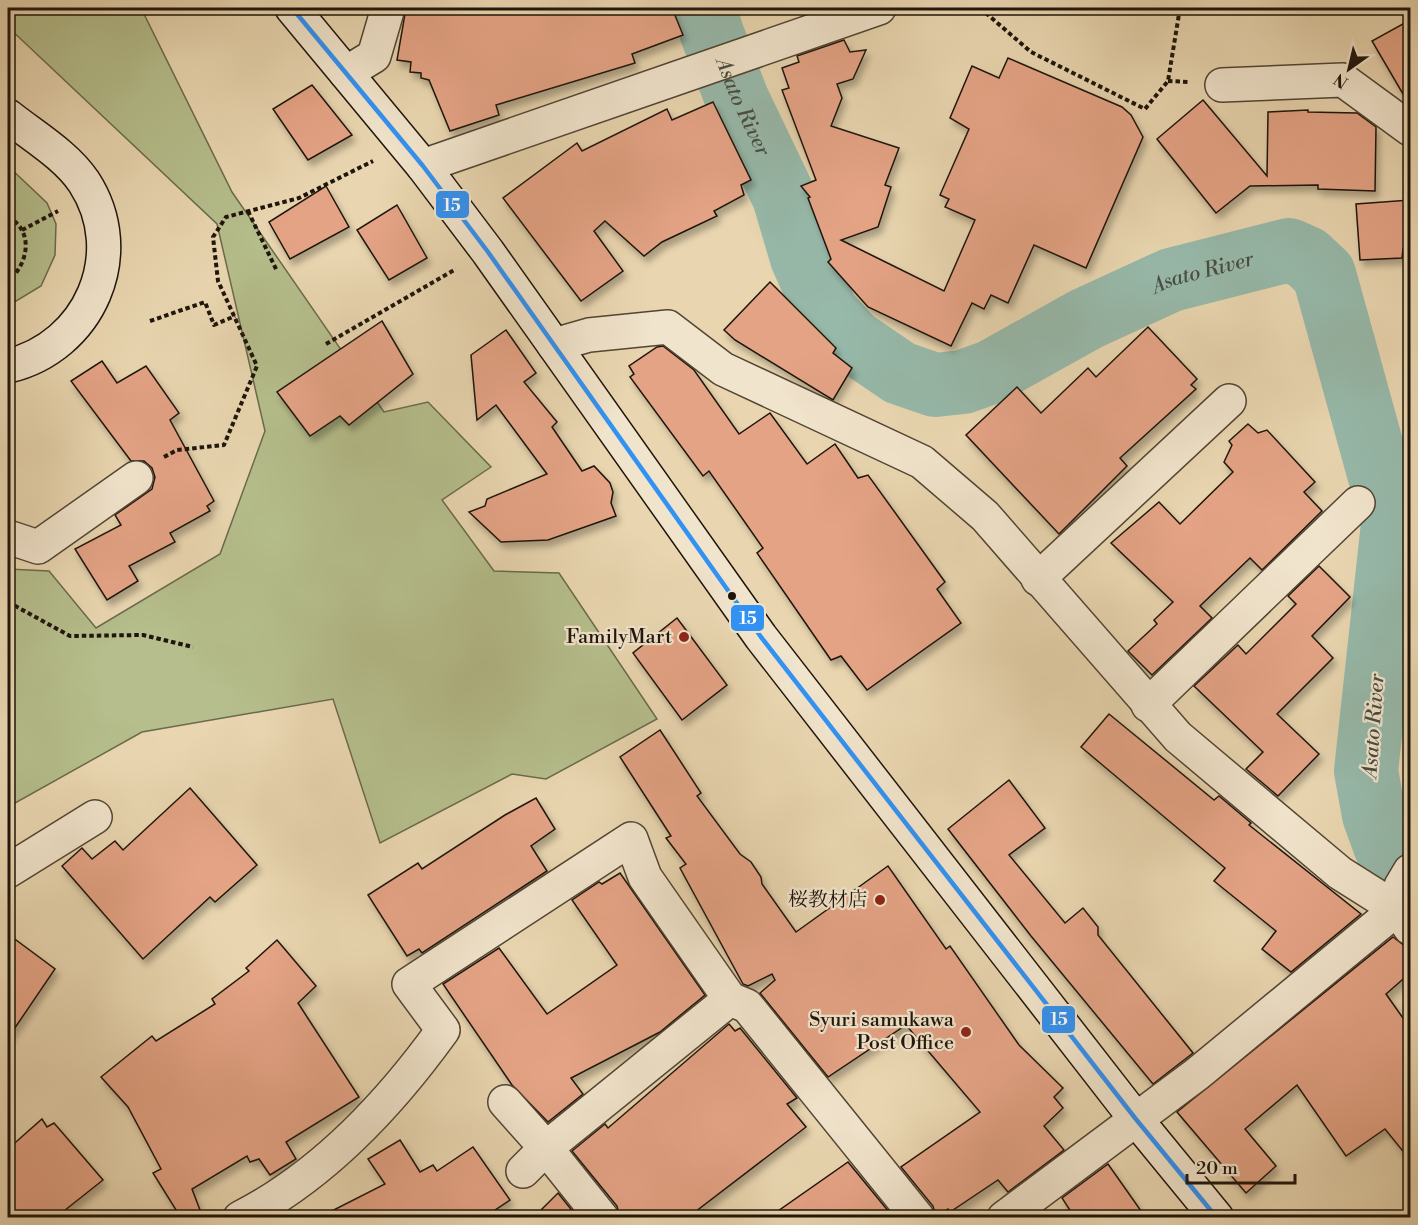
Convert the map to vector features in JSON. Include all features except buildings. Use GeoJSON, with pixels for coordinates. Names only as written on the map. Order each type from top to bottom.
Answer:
{"type":"FeatureCollection","features":[{"type":"Feature","properties":{"kind":"street"},"geometry":{"type":"LineString","coordinates":[[292,8],[423,166],[554,345],[761,637],[1135,1118],[1217,1218]]}},
{"type":"Feature","properties":{"kind":"street"},"geometry":{"type":"LineString","coordinates":[[346,73],[374,56],[389,13],[388,8]]}},
{"type":"Feature","properties":{"kind":"street"},"geometry":{"type":"LineString","coordinates":[[423,166],[879,8]]}},
{"type":"Feature","properties":{"kind":"street"},"geometry":{"type":"LineString","coordinates":[[1222,85],[1343,80],[1410,129]]}},
{"type":"Feature","properties":{"kind":"street"},"geometry":{"type":"LineString","coordinates":[[8,116],[65,161],[80,177],[95,206],[102,245],[97,289],[73,330],[45,352],[8,366]]}},
{"type":"Feature","properties":{"kind":"street"},"geometry":{"type":"LineString","coordinates":[[554,345],[589,334],[668,327],[723,369],[922,462],[986,516],[1038,579],[1178,737],[1340,873],[1405,899],[1197,1074],[1135,1118],[1004,1218]]}},
{"type":"Feature","properties":{"kind":"street"},"geometry":{"type":"LineString","coordinates":[[1038,579],[1229,401]]}},
{"type":"Feature","properties":{"kind":"street"},"geometry":{"type":"LineString","coordinates":[[8,537],[38,547],[136,478]]}},
{"type":"Feature","properties":{"kind":"street"},"geometry":{"type":"LineString","coordinates":[[1148,705],[1358,503]]}},
{"type":"Feature","properties":{"kind":"street"},"geometry":{"type":"LineString","coordinates":[[8,871],[95,817]]}},
{"type":"Feature","properties":{"kind":"street"},"geometry":{"type":"LineString","coordinates":[[240,1218],[275,1200],[313,1172],[380,1108],[420,1062],[443,1030],[410,984],[631,839],[645,877],[730,999],[747,1006],[918,1218]]}},
{"type":"Feature","properties":{"kind":"street"},"geometry":{"type":"LineString","coordinates":[[523,1171],[546,1148],[730,999]]}},
{"type":"Feature","properties":{"kind":"street"},"geometry":{"type":"LineString","coordinates":[[505,1102],[546,1148],[602,1218]]}},
{"type":"Feature","properties":{"kind":"path"},"geometry":{"type":"LineString","coordinates":[[980,8],[1031,52],[1145,109],[1168,81],[1180,8]]}},
{"type":"Feature","properties":{"kind":"path"},"geometry":{"type":"LineString","coordinates":[[136,478],[143,468],[177,450],[224,444],[257,366],[218,281],[213,237],[226,217],[299,198],[379,158]]}},
{"type":"Feature","properties":{"kind":"path"},"geometry":{"type":"LineString","coordinates":[[22,230],[58,211]]}},
{"type":"Feature","properties":{"kind":"path"},"geometry":{"type":"LineString","coordinates":[[248,212],[277,271]]}},
{"type":"Feature","properties":{"kind":"path"},"geometry":{"type":"LineString","coordinates":[[8,217],[22,230],[26,242],[26,256],[21,268],[8,281]]}},
{"type":"Feature","properties":{"kind":"path"},"geometry":{"type":"LineString","coordinates":[[326,344],[462,265]]}},
{"type":"Feature","properties":{"kind":"path"},"geometry":{"type":"LineString","coordinates":[[150,321],[205,302],[214,325],[235,316]]}},
{"type":"Feature","properties":{"kind":"path"},"geometry":{"type":"LineString","coordinates":[[8,602],[70,636],[143,635],[193,647]]}},
{"type":"Feature","properties":{"kind":"green space"},"geometry":{"type":"Polygon","coordinates":[[[16,8],[141,8],[232,192],[384,412],[428,402],[491,467],[442,500],[494,571],[559,573],[657,719],[546,779],[512,774],[380,843],[333,699],[142,732],[8,807],[8,569],[49,571],[96,628],[220,554],[265,431],[217,224],[8,27],[8,14],[16,8]]]}},
{"type":"Feature","properties":{"kind":"green space"},"geometry":{"type":"Polygon","coordinates":[[[8,166],[47,203],[56,224],[55,255],[41,286],[8,306],[8,166]]]}},
{"type":"Feature","properties":{"kind":"waterway","name":"Asato River"},"geometry":{"type":"LineString","coordinates":[[705,8],[711,31],[737,99],[784,197],[802,258],[827,313],[853,341],[900,373],[935,385],[963,382],[991,372],[1086,319],[1171,280],[1289,250],[1307,258],[1324,274],[1393,524],[1366,771],[1374,815],[1386,848],[1410,875]]}},
{"type":"Feature","properties":{"kind":"transit line","name":"15"},"geometry":{"type":"LineString","coordinates":[[292,8],[423,166],[488,252],[761,637],[1135,1118],[1217,1218]]}},
{"type":"Feature","properties":{"kind":"place","name":"FamilyMart"},"geometry":{"type":"Point","coordinates":[684,637]}},
{"type":"Feature","properties":{"kind":"place","name":"桜教材店"},"geometry":{"type":"Point","coordinates":[880,900]}},
{"type":"Feature","properties":{"kind":"place","name":"Syuri samukawa Post Office"},"geometry":{"type":"Point","coordinates":[966,1032]}}]}
